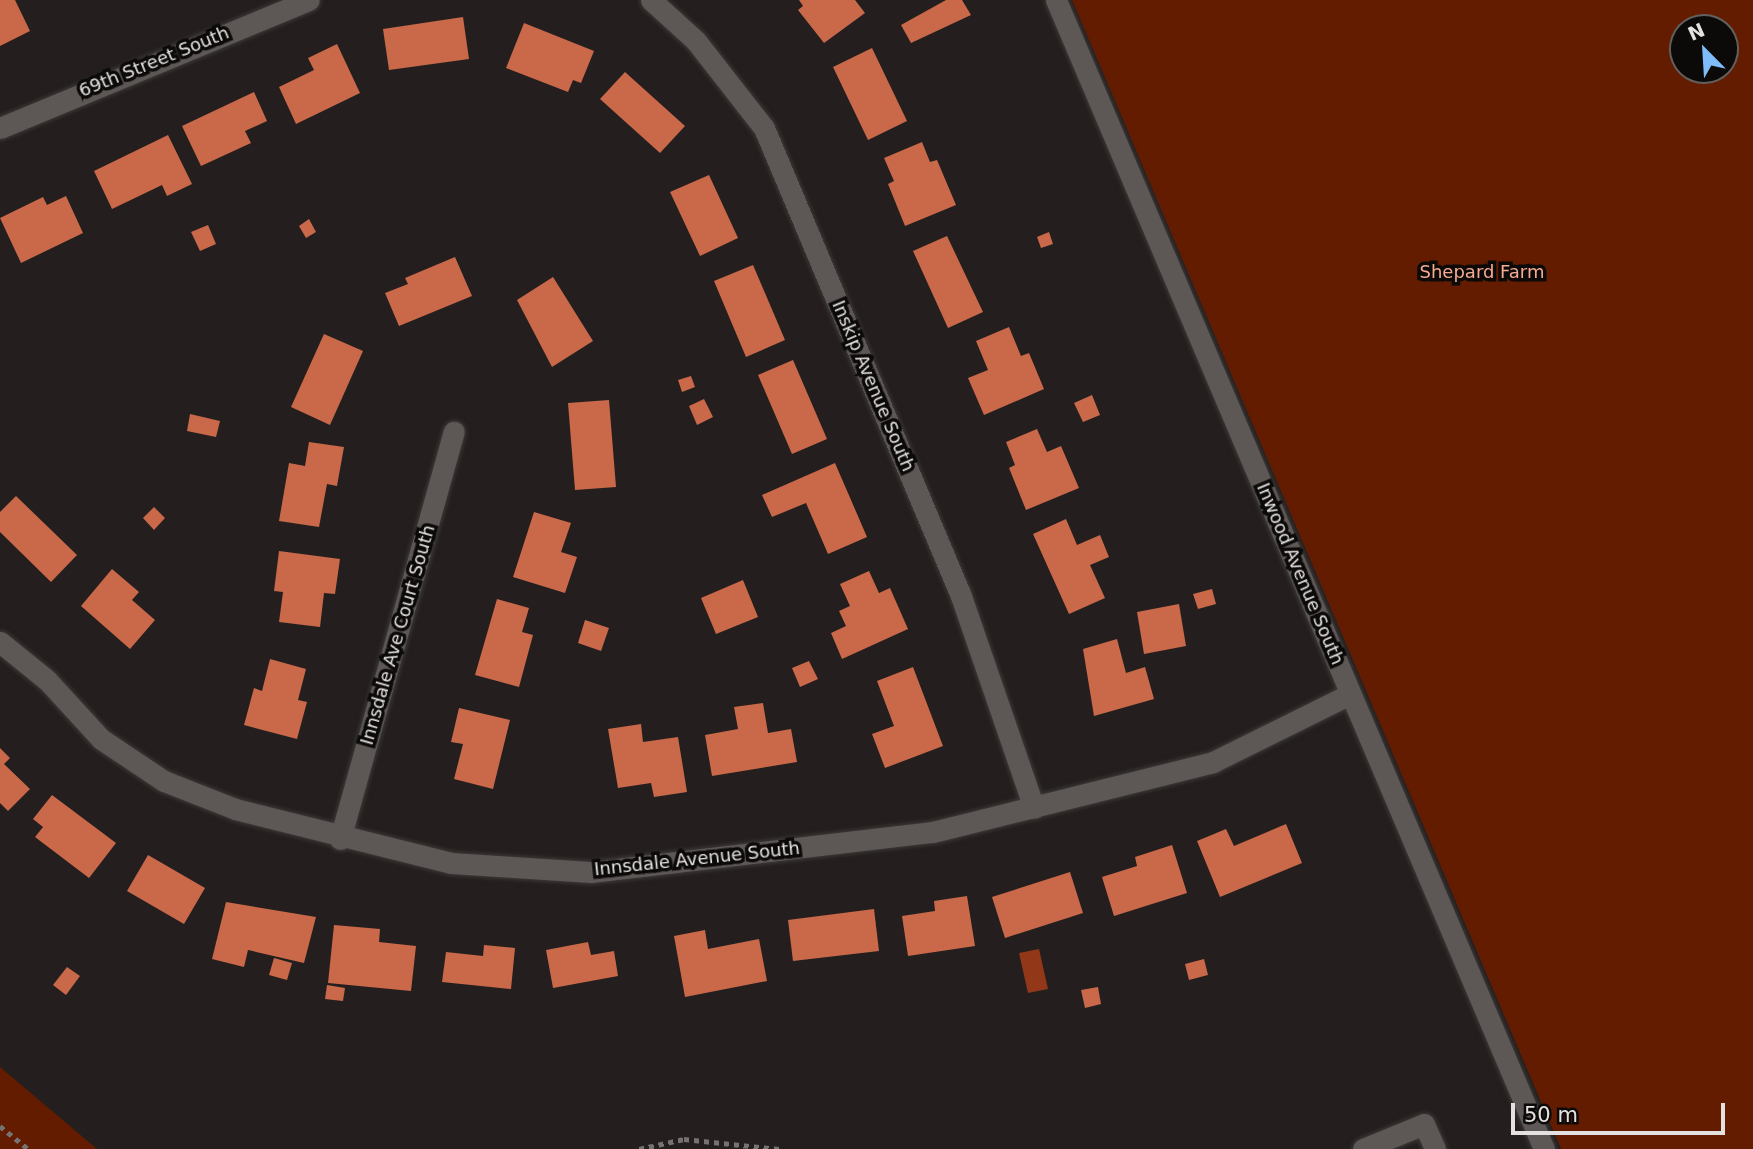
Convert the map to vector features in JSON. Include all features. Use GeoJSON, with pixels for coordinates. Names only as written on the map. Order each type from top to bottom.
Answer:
{"type":"FeatureCollection","features":[{"type":"Feature","properties":{"kind":"street","name":"69th Street South"},"geometry":{"type":"LineString","coordinates":[[0,128],[309,0]]}},
{"type":"Feature","properties":{"kind":"street","name":"Inskip Avenue South"},"geometry":{"type":"LineString","coordinates":[[651,0],[696,41],[764,128],[961,596],[1034,808]]}},
{"type":"Feature","properties":{"kind":"street","name":"Inwood Avenue South"},"geometry":{"type":"LineString","coordinates":[[1055,0],[1544,1149]]}},
{"type":"Feature","properties":{"kind":"street","name":"Innsdale Ave Court South"},"geometry":{"type":"LineString","coordinates":[[340,839],[454,432]]}},
{"type":"Feature","properties":{"kind":"street","name":"Innsdale Avenue South"},"geometry":{"type":"LineString","coordinates":[[0,642],[47,680],[101,739],[164,781],[235,809],[340,839],[451,863],[591,872],[933,832],[1213,762],[1350,694]]}},
{"type":"Feature","properties":{"kind":"street"},"geometry":{"type":"LineString","coordinates":[[1363,1149],[1424,1124],[1435,1149]]}},
{"type":"Feature","properties":{"kind":"path"},"geometry":{"type":"LineString","coordinates":[[0,1126],[28,1149]]}},
{"type":"Feature","properties":{"kind":"path"},"geometry":{"type":"LineString","coordinates":[[639,1149],[684,1139],[779,1149]]}},
{"type":"Feature","properties":{"kind":"green space","name":"Shepard Farm"},"geometry":{"type":"Polygon","coordinates":[[[1072,0],[1753,0],[1753,1149],[1561,1149],[1072,0]]]}},
{"type":"Feature","properties":{"kind":"green space"},"geometry":{"type":"Polygon","coordinates":[[[0,1067],[97,1149],[0,1149],[0,1067]]]}},
{"type":"Feature","properties":{"kind":"shaded area"},"geometry":{"type":"Polygon","coordinates":[[[1039,949],[1048,989],[1028,993],[1019,953],[1039,949]]]}},
{"type":"Feature","properties":{"kind":"building"},"geometry":{"type":"Polygon","coordinates":[[[0,0],[15,0],[30,31],[0,46],[0,0]]]}},
{"type":"Feature","properties":{"kind":"building"},"geometry":{"type":"Polygon","coordinates":[[[799,0],[855,0],[865,13],[824,43],[798,10],[803,6],[799,0]]]}},
{"type":"Feature","properties":{"kind":"building"},"geometry":{"type":"Polygon","coordinates":[[[946,0],[962,0],[971,15],[911,43],[901,25],[946,0]]]}},
{"type":"Feature","properties":{"kind":"building"},"geometry":{"type":"Polygon","coordinates":[[[463,17],[469,59],[389,70],[383,29],[463,17]]]}},
{"type":"Feature","properties":{"kind":"building"},"geometry":{"type":"Polygon","coordinates":[[[524,23],[594,51],[581,83],[573,80],[568,92],[506,68],[524,23]]]}},
{"type":"Feature","properties":{"kind":"building"},"geometry":{"type":"Polygon","coordinates":[[[337,44],[360,93],[296,124],[279,87],[314,70],[308,58],[337,44]]]}},
{"type":"Feature","properties":{"kind":"building"},"geometry":{"type":"Polygon","coordinates":[[[872,48],[907,121],[868,140],[833,67],[872,48]]]}},
{"type":"Feature","properties":{"kind":"building"},"geometry":{"type":"Polygon","coordinates":[[[625,72],[685,126],[660,153],[600,99],[625,72]]]}},
{"type":"Feature","properties":{"kind":"building"},"geometry":{"type":"Polygon","coordinates":[[[254,92],[267,121],[245,131],[251,143],[201,166],[182,126],[254,92]]]}},
{"type":"Feature","properties":{"kind":"building"},"geometry":{"type":"Polygon","coordinates":[[[168,135],[192,184],[167,196],[162,185],[112,209],[94,171],[168,135]]]}},
{"type":"Feature","properties":{"kind":"building"},"geometry":{"type":"Polygon","coordinates":[[[922,142],[930,162],[937,160],[956,205],[905,226],[888,184],[894,181],[884,158],[922,142]]]}},
{"type":"Feature","properties":{"kind":"building"},"geometry":{"type":"Polygon","coordinates":[[[709,175],[738,238],[700,256],[670,192],[709,175]]]}},
{"type":"Feature","properties":{"kind":"building"},"geometry":{"type":"Polygon","coordinates":[[[66,196],[83,233],[21,263],[0,218],[43,197],[47,205],[66,196]]]}},
{"type":"Feature","properties":{"kind":"building"},"geometry":{"type":"Polygon","coordinates":[[[309,219],[316,232],[306,238],[299,226],[309,219]]]}},
{"type":"Feature","properties":{"kind":"building"},"geometry":{"type":"Polygon","coordinates":[[[208,225],[216,244],[200,251],[191,232],[208,225]]]}},
{"type":"Feature","properties":{"kind":"building"},"geometry":{"type":"Polygon","coordinates":[[[1049,232],[1053,244],[1041,248],[1037,237],[1049,232]]]}},
{"type":"Feature","properties":{"kind":"building"},"geometry":{"type":"Polygon","coordinates":[[[947,236],[983,312],[948,328],[913,251],[947,236]]]}},
{"type":"Feature","properties":{"kind":"building"},"geometry":{"type":"Polygon","coordinates":[[[455,257],[472,296],[399,326],[385,293],[408,284],[405,278],[455,257]]]}},
{"type":"Feature","properties":{"kind":"building"},"geometry":{"type":"Polygon","coordinates":[[[753,265],[785,340],[746,357],[714,281],[753,265]]]}},
{"type":"Feature","properties":{"kind":"building"},"geometry":{"type":"Polygon","coordinates":[[[553,277],[593,341],[552,367],[517,300],[553,277]]]}},
{"type":"Feature","properties":{"kind":"building"},"geometry":{"type":"Polygon","coordinates":[[[1009,327],[1021,356],[1029,353],[1044,389],[984,415],[968,378],[988,370],[976,341],[1009,327]]]}},
{"type":"Feature","properties":{"kind":"building"},"geometry":{"type":"Polygon","coordinates":[[[324,334],[363,351],[330,425],[291,407],[324,334]]]}},
{"type":"Feature","properties":{"kind":"building"},"geometry":{"type":"Polygon","coordinates":[[[793,360],[827,439],[792,454],[758,375],[793,360]]]}},
{"type":"Feature","properties":{"kind":"building"},"geometry":{"type":"Polygon","coordinates":[[[691,376],[695,387],[682,392],[678,380],[691,376]]]}},
{"type":"Feature","properties":{"kind":"building"},"geometry":{"type":"Polygon","coordinates":[[[1092,395],[1100,415],[1083,422],[1074,403],[1092,395]]]}},
{"type":"Feature","properties":{"kind":"building"},"geometry":{"type":"Polygon","coordinates":[[[704,399],[713,417],[697,425],[689,406],[704,399]]]}},
{"type":"Feature","properties":{"kind":"building"},"geometry":{"type":"Polygon","coordinates":[[[609,400],[616,487],[575,490],[568,403],[609,400]]]}},
{"type":"Feature","properties":{"kind":"building"},"geometry":{"type":"Polygon","coordinates":[[[190,414],[220,421],[216,437],[187,431],[190,414]]]}},
{"type":"Feature","properties":{"kind":"building"},"geometry":{"type":"Polygon","coordinates":[[[1037,429],[1047,452],[1061,446],[1079,488],[1026,510],[1009,468],[1015,465],[1006,442],[1037,429]]]}},
{"type":"Feature","properties":{"kind":"building"},"geometry":{"type":"Polygon","coordinates":[[[309,442],[344,447],[337,486],[327,484],[319,527],[279,521],[289,463],[305,466],[309,442]]]}},
{"type":"Feature","properties":{"kind":"building"},"geometry":{"type":"Polygon","coordinates":[[[835,463],[867,537],[828,554],[806,503],[772,517],[762,495],[835,463]]]}},
{"type":"Feature","properties":{"kind":"building"},"geometry":{"type":"Polygon","coordinates":[[[16,496],[77,555],[51,582],[0,532],[0,512],[16,496]]]}},
{"type":"Feature","properties":{"kind":"building"},"geometry":{"type":"Polygon","coordinates":[[[154,507],[165,518],[154,530],[143,518],[154,507]]]}},
{"type":"Feature","properties":{"kind":"building"},"geometry":{"type":"Polygon","coordinates":[[[534,512],[571,523],[561,552],[577,557],[565,593],[513,577],[534,512]]]}},
{"type":"Feature","properties":{"kind":"building"},"geometry":{"type":"Polygon","coordinates":[[[1066,519],[1077,545],[1100,535],[1109,557],[1090,565],[1105,598],[1069,614],[1033,534],[1066,519]]]}},
{"type":"Feature","properties":{"kind":"building"},"geometry":{"type":"Polygon","coordinates":[[[279,551],[340,559],[335,594],[324,593],[320,627],[279,622],[283,592],[274,591],[279,551]]]}},
{"type":"Feature","properties":{"kind":"building"},"geometry":{"type":"Polygon","coordinates":[[[112,569],[139,592],[132,600],[155,620],[130,649],[81,606],[112,569]]]}},
{"type":"Feature","properties":{"kind":"building"},"geometry":{"type":"Polygon","coordinates":[[[869,571],[879,593],[890,588],[908,629],[842,659],[831,633],[846,626],[839,611],[850,606],[840,584],[869,571]]]}},
{"type":"Feature","properties":{"kind":"building"},"geometry":{"type":"Polygon","coordinates":[[[743,580],[758,617],[716,634],[701,598],[743,580]]]}},
{"type":"Feature","properties":{"kind":"building"},"geometry":{"type":"Polygon","coordinates":[[[1212,589],[1216,604],[1198,609],[1193,594],[1212,589]]]}},
{"type":"Feature","properties":{"kind":"building"},"geometry":{"type":"Polygon","coordinates":[[[497,599],[529,608],[522,632],[533,635],[519,687],[475,675],[497,599]]]}},
{"type":"Feature","properties":{"kind":"building"},"geometry":{"type":"Polygon","coordinates":[[[1179,604],[1186,646],[1144,654],[1137,612],[1179,604]]]}},
{"type":"Feature","properties":{"kind":"building"},"geometry":{"type":"Polygon","coordinates":[[[585,620],[609,628],[601,651],[578,643],[585,620]]]}},
{"type":"Feature","properties":{"kind":"building"},"geometry":{"type":"Polygon","coordinates":[[[1117,639],[1126,673],[1145,667],[1154,699],[1094,716],[1083,649],[1117,639]]]}},
{"type":"Feature","properties":{"kind":"building"},"geometry":{"type":"Polygon","coordinates":[[[270,659],[306,669],[298,700],[307,702],[297,739],[244,725],[254,688],[262,691],[270,659]]]}},
{"type":"Feature","properties":{"kind":"building"},"geometry":{"type":"Polygon","coordinates":[[[809,661],[818,679],[800,687],[792,668],[809,661]]]}},
{"type":"Feature","properties":{"kind":"building"},"geometry":{"type":"Polygon","coordinates":[[[913,667],[943,746],[885,768],[872,734],[894,726],[877,681],[913,667]]]}},
{"type":"Feature","properties":{"kind":"building"},"geometry":{"type":"Polygon","coordinates":[[[763,703],[768,733],[791,729],[797,762],[712,776],[705,735],[738,729],[734,707],[763,703]]]}},
{"type":"Feature","properties":{"kind":"building"},"geometry":{"type":"Polygon","coordinates":[[[459,708],[510,720],[493,789],[454,779],[463,744],[451,742],[459,708]]]}},
{"type":"Feature","properties":{"kind":"building"},"geometry":{"type":"Polygon","coordinates":[[[641,724],[643,742],[678,737],[687,792],[654,797],[651,783],[618,788],[608,729],[641,724]]]}},
{"type":"Feature","properties":{"kind":"building"},"geometry":{"type":"Polygon","coordinates":[[[0,748],[10,758],[4,764],[30,789],[8,811],[0,803],[0,748]]]}},
{"type":"Feature","properties":{"kind":"building"},"geometry":{"type":"Polygon","coordinates":[[[52,795],[116,843],[89,878],[35,837],[43,827],[33,819],[52,795]]]}},
{"type":"Feature","properties":{"kind":"building"},"geometry":{"type":"Polygon","coordinates":[[[1286,824],[1302,863],[1220,897],[1197,841],[1226,829],[1234,846],[1286,824]]]}},
{"type":"Feature","properties":{"kind":"building"},"geometry":{"type":"Polygon","coordinates":[[[1172,845],[1187,893],[1114,916],[1102,877],[1137,866],[1135,857],[1172,845]]]}},
{"type":"Feature","properties":{"kind":"building"},"geometry":{"type":"Polygon","coordinates":[[[148,855],[205,888],[184,924],[127,891],[148,855]]]}},
{"type":"Feature","properties":{"kind":"building"},"geometry":{"type":"Polygon","coordinates":[[[1070,872],[1083,913],[1005,938],[992,897],[1070,872]]]}},
{"type":"Feature","properties":{"kind":"building"},"geometry":{"type":"Polygon","coordinates":[[[967,896],[975,946],[908,956],[902,916],[935,911],[934,901],[967,896]]]}},
{"type":"Feature","properties":{"kind":"building"},"geometry":{"type":"Polygon","coordinates":[[[226,902],[316,917],[304,963],[248,950],[244,967],[212,959],[226,902]]]}},
{"type":"Feature","properties":{"kind":"building"},"geometry":{"type":"Polygon","coordinates":[[[874,909],[879,951],[793,961],[788,920],[874,909]]]}},
{"type":"Feature","properties":{"kind":"building"},"geometry":{"type":"Polygon","coordinates":[[[334,925],[380,929],[379,942],[416,946],[411,991],[328,983],[334,925]]]}},
{"type":"Feature","properties":{"kind":"building"},"geometry":{"type":"Polygon","coordinates":[[[705,930],[708,949],[759,939],[767,981],[685,997],[674,936],[705,930]]]}},
{"type":"Feature","properties":{"kind":"building"},"geometry":{"type":"Polygon","coordinates":[[[588,942],[591,955],[614,951],[618,976],[553,988],[546,950],[588,942]]]}},
{"type":"Feature","properties":{"kind":"building"},"geometry":{"type":"Polygon","coordinates":[[[484,945],[515,948],[511,989],[442,982],[446,952],[483,956],[484,945]]]}},
{"type":"Feature","properties":{"kind":"building"},"geometry":{"type":"Polygon","coordinates":[[[274,958],[292,963],[287,980],[269,975],[274,958]]]}},
{"type":"Feature","properties":{"kind":"building"},"geometry":{"type":"Polygon","coordinates":[[[1204,959],[1208,975],[1189,980],[1185,964],[1204,959]]]}},
{"type":"Feature","properties":{"kind":"building"},"geometry":{"type":"Polygon","coordinates":[[[67,967],[80,976],[66,995],[53,985],[67,967]]]}},
{"type":"Feature","properties":{"kind":"building"},"geometry":{"type":"Polygon","coordinates":[[[327,985],[345,988],[343,1001],[325,999],[327,985]]]}},
{"type":"Feature","properties":{"kind":"building"},"geometry":{"type":"Polygon","coordinates":[[[1098,987],[1101,1004],[1085,1008],[1081,990],[1098,987]]]}}]}
